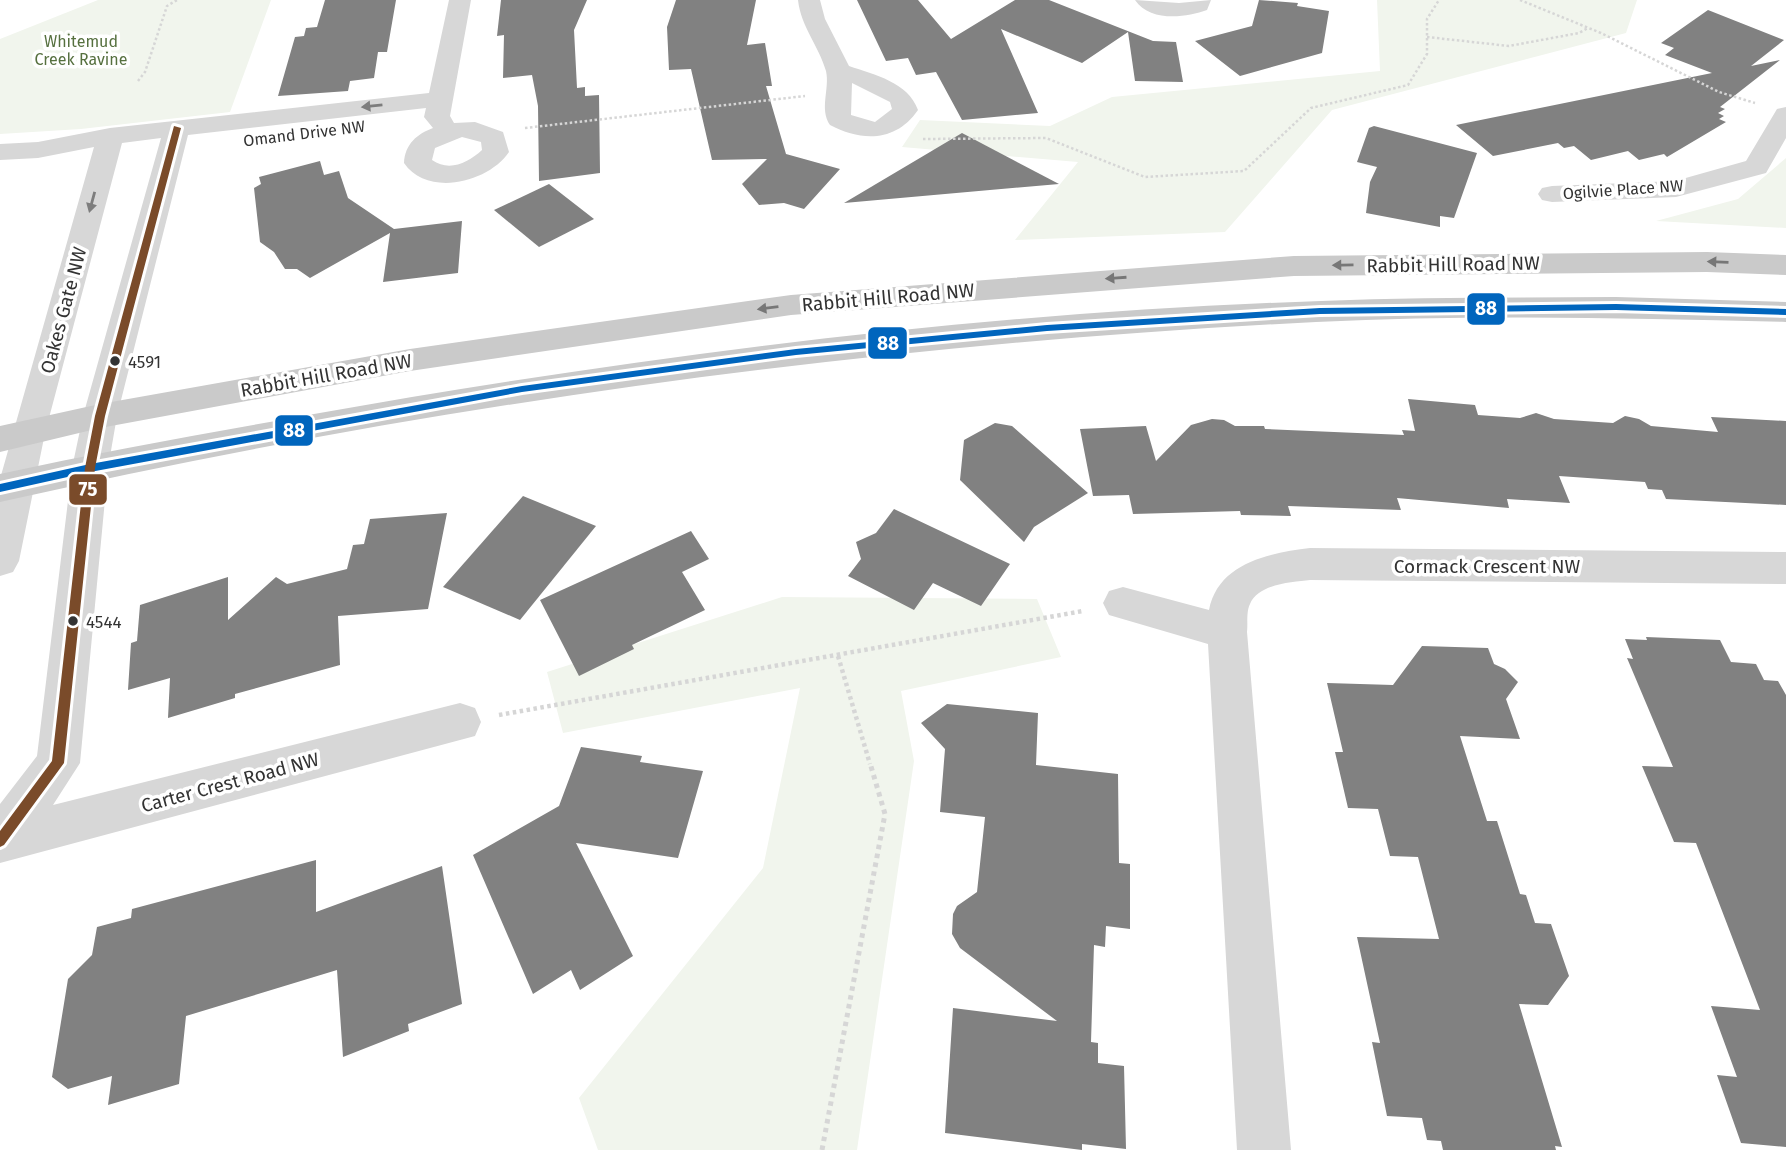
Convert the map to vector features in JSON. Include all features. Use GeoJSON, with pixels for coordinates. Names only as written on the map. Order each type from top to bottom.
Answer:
{"type":"FeatureCollection","features":[{"type":"Feature","properties":{"kind":"main road","name":"Rabbit Hill Road NW"},"geometry":{"type":"LineString","coordinates":[[14,436],[100,416],[410,360],[804,304],[1294,266],[1707,262],[1786,265]]}},
{"type":"Feature","properties":{"kind":"main road"},"geometry":{"type":"LineString","coordinates":[[8,486],[90,468],[522,388],[796,352],[1019,331],[1320,311],[1616,307],[1786,312]]}},
{"type":"Feature","properties":{"kind":"street"},"geometry":{"type":"LineString","coordinates":[[460,0],[442,116],[436,136],[419,149],[418,163],[433,172],[456,173],[481,165],[496,152],[494,138],[486,133]]}},
{"type":"Feature","properties":{"kind":"street"},"geometry":{"type":"LineString","coordinates":[[808,0],[813,21],[838,82]]}},
{"type":"Feature","properties":{"kind":"street"},"geometry":{"type":"LineString","coordinates":[[1146,0],[1167,10],[1187,10],[1199,5],[1200,0]]}},
{"type":"Feature","properties":{"kind":"street","name":"Ogilvie Place NW"},"geometry":{"type":"LineString","coordinates":[[1552,194],[1676,189],[1756,167],[1786,115]]}},
{"type":"Feature","properties":{"kind":"street","name":"Omand Drive NW"},"geometry":{"type":"LineString","coordinates":[[0,152],[107,147],[442,116],[486,133]]}},
{"type":"Feature","properties":{"kind":"street"},"geometry":{"type":"LineString","coordinates":[[90,468],[100,416],[174,139]]}},
{"type":"Feature","properties":{"kind":"street","name":"Oakes Gate NW"},"geometry":{"type":"LineString","coordinates":[[8,486],[14,436],[107,147]]}},
{"type":"Feature","properties":{"kind":"street","name":"Carter Crest Road NW"},"geometry":{"type":"LineString","coordinates":[[0,841],[58,763],[90,468]]}},
{"type":"Feature","properties":{"kind":"street"},"geometry":{"type":"LineString","coordinates":[[0,561],[8,486]]}},
{"type":"Feature","properties":{"kind":"street","name":"Cormack Crescent NW"},"geometry":{"type":"LineString","coordinates":[[1264,1150],[1227,632],[1230,601],[1249,580],[1272,569],[1297,565],[1786,568]]}},
{"type":"Feature","properties":{"kind":"street"},"geometry":{"type":"LineString","coordinates":[[1123,603],[1227,632]]}},
{"type":"Feature","properties":{"kind":"street","name":"Carter Crest Road NW"},"geometry":{"type":"LineString","coordinates":[[0,841],[460,722]]}},
{"type":"Feature","properties":{"kind":"path"},"geometry":{"type":"LineString","coordinates":[[138,82],[145,72],[167,6],[177,0]]}},
{"type":"Feature","properties":{"kind":"path"},"geometry":{"type":"LineString","coordinates":[[921,139],[1046,138],[1145,177],[1244,171],[1311,108],[1408,85],[1427,54],[1427,19],[1439,0]]}},
{"type":"Feature","properties":{"kind":"path"},"geometry":{"type":"LineString","coordinates":[[1520,0],[1588,28],[1719,92],[1759,104]]}},
{"type":"Feature","properties":{"kind":"path"},"geometry":{"type":"LineString","coordinates":[[1427,37],[1509,46],[1579,33],[1588,28]]}},
{"type":"Feature","properties":{"kind":"path"},"geometry":{"type":"LineString","coordinates":[[486,133],[838,82]]}},
{"type":"Feature","properties":{"kind":"path"},"geometry":{"type":"LineString","coordinates":[[460,722],[1123,603]]}},
{"type":"Feature","properties":{"kind":"path"},"geometry":{"type":"LineString","coordinates":[[822,1150],[885,814],[838,656]]}},
{"type":"Feature","properties":{"kind":"green space","name":"Whitemud Creek Ravine"},"geometry":{"type":"Polygon","coordinates":[[[98,0],[271,0],[230,112],[81,129],[0,134],[0,39],[98,0]]]}},
{"type":"Feature","properties":{"kind":"green space"},"geometry":{"type":"Polygon","coordinates":[[[1377,0],[1637,0],[1626,33],[1332,110],[1225,232],[1015,240],[1078,162],[902,147],[920,120],[1050,126],[1112,97],[1380,71],[1377,0]]]}},
{"type":"Feature","properties":{"kind":"green space"},"geometry":{"type":"Polygon","coordinates":[[[1786,158],[1786,228],[1656,221],[1738,199],[1786,158]]]}},
{"type":"Feature","properties":{"kind":"green space"},"geometry":{"type":"Polygon","coordinates":[[[782,597],[1037,599],[1061,657],[901,691],[914,761],[857,1150],[598,1150],[579,1098],[763,868],[800,688],[563,733],[547,672],[782,597]]]}},
{"type":"Feature","properties":{"kind":"building"},"geometry":{"type":"Polygon","coordinates":[[[325,0],[396,0],[387,52],[378,52],[374,78],[350,81],[348,91],[278,96],[295,37],[304,36],[306,28],[317,27],[325,0]]]}},
{"type":"Feature","properties":{"kind":"building"},"geometry":{"type":"Polygon","coordinates":[[[501,0],[587,0],[574,30],[577,88],[585,87],[585,96],[599,95],[600,173],[539,181],[538,106],[532,75],[503,78],[504,35],[497,36],[501,0]]]}},
{"type":"Feature","properties":{"kind":"building"},"geometry":{"type":"Polygon","coordinates":[[[676,0],[756,0],[747,45],[765,43],[772,86],[766,86],[786,154],[840,169],[804,209],[784,203],[759,205],[742,184],[767,159],[712,160],[691,69],[669,70],[667,27],[676,0]]]}},
{"type":"Feature","properties":{"kind":"building"},"geometry":{"type":"Polygon","coordinates":[[[857,0],[918,0],[951,39],[1015,0],[1049,0],[1153,41],[1176,42],[1183,82],[1135,81],[1128,32],[1082,63],[1001,29],[1038,113],[962,120],[936,72],[916,75],[908,58],[886,61],[857,0]]]}},
{"type":"Feature","properties":{"kind":"building"},"geometry":{"type":"Polygon","coordinates":[[[1259,0],[1298,3],[1297,6],[1329,11],[1322,53],[1240,76],[1195,41],[1252,26],[1259,0]]]}},
{"type":"Feature","properties":{"kind":"building"},"geometry":{"type":"Polygon","coordinates":[[[1708,10],[1784,40],[1751,66],[1780,60],[1720,107],[1725,109],[1718,113],[1724,116],[1719,119],[1726,122],[1667,157],[1664,154],[1639,160],[1628,151],[1591,160],[1574,146],[1564,148],[1558,143],[1493,156],[1456,125],[1712,73],[1665,55],[1674,48],[1661,43],[1708,10]]]}},
{"type":"Feature","properties":{"kind":"building"},"geometry":{"type":"Polygon","coordinates":[[[1374,126],[1477,153],[1454,218],[1440,216],[1440,227],[1366,213],[1370,182],[1377,167],[1357,162],[1369,128],[1374,126]]]}},
{"type":"Feature","properties":{"kind":"building"},"geometry":{"type":"Polygon","coordinates":[[[962,133],[1059,184],[844,203],[962,133]]]}},
{"type":"Feature","properties":{"kind":"building"},"geometry":{"type":"Polygon","coordinates":[[[320,161],[324,175],[339,171],[348,198],[394,229],[462,221],[458,273],[383,282],[390,233],[310,278],[297,269],[285,269],[274,252],[260,242],[254,188],[261,184],[259,177],[320,161]]]}},
{"type":"Feature","properties":{"kind":"building"},"geometry":{"type":"Polygon","coordinates":[[[549,184],[594,219],[539,247],[494,210],[549,184]]]}},
{"type":"Feature","properties":{"kind":"building"},"geometry":{"type":"Polygon","coordinates":[[[1408,399],[1475,405],[1478,415],[1520,418],[1536,413],[1554,419],[1613,423],[1625,416],[1639,419],[1651,426],[1718,432],[1711,417],[1786,421],[1786,505],[1666,499],[1662,490],[1648,489],[1645,482],[1559,476],[1570,503],[1507,499],[1509,508],[1397,498],[1401,510],[1288,506],[1291,516],[1241,515],[1240,511],[1133,514],[1129,495],[1093,496],[1080,429],[1146,426],[1156,461],[1191,425],[1212,419],[1224,420],[1235,426],[1264,426],[1265,429],[1404,435],[1402,430],[1415,431],[1408,399]]]}},
{"type":"Feature","properties":{"kind":"building"},"geometry":{"type":"Polygon","coordinates":[[[995,423],[1012,426],[1088,493],[1034,527],[1024,542],[960,480],[964,440],[995,423]]]}},
{"type":"Feature","properties":{"kind":"building"},"geometry":{"type":"Polygon","coordinates":[[[523,496],[596,526],[520,620],[443,587],[523,496]]]}},
{"type":"Feature","properties":{"kind":"building"},"geometry":{"type":"Polygon","coordinates":[[[894,509],[1010,564],[981,606],[933,583],[914,610],[848,576],[861,559],[856,542],[876,533],[894,509]]]}},
{"type":"Feature","properties":{"kind":"building"},"geometry":{"type":"Polygon","coordinates":[[[447,513],[428,609],[338,616],[340,665],[235,694],[235,698],[168,718],[170,678],[128,690],[131,643],[137,641],[140,605],[228,577],[228,620],[276,577],[287,584],[347,569],[353,545],[364,544],[370,519],[447,513]]]}},
{"type":"Feature","properties":{"kind":"building"},"geometry":{"type":"Polygon","coordinates":[[[691,531],[709,559],[682,572],[705,610],[632,645],[634,649],[579,676],[540,600],[691,531]]]}},
{"type":"Feature","properties":{"kind":"building"},"geometry":{"type":"Polygon","coordinates":[[[1646,637],[1720,640],[1731,662],[1756,664],[1764,680],[1778,681],[1786,695],[1786,1147],[1741,1143],[1717,1075],[1737,1077],[1711,1006],[1760,1010],[1696,843],[1674,842],[1642,766],[1673,767],[1627,658],[1633,659],[1625,639],[1647,640],[1646,637]]]}},
{"type":"Feature","properties":{"kind":"building"},"geometry":{"type":"Polygon","coordinates":[[[1422,646],[1488,648],[1494,664],[1505,669],[1518,682],[1506,699],[1520,739],[1460,736],[1487,821],[1497,821],[1520,894],[1526,895],[1535,923],[1551,924],[1569,976],[1548,1005],[1519,1004],[1562,1147],[1555,1146],[1556,1150],[1443,1150],[1441,1141],[1427,1140],[1422,1118],[1387,1116],[1372,1042],[1380,1043],[1357,937],[1439,939],[1418,857],[1390,856],[1378,809],[1348,808],[1335,752],[1343,752],[1327,683],[1393,685],[1422,646]]]}},
{"type":"Feature","properties":{"kind":"building"},"geometry":{"type":"Polygon","coordinates":[[[947,704],[1038,713],[1036,765],[1118,774],[1119,863],[1130,864],[1130,929],[1106,926],[1105,947],[1094,945],[1091,1042],[1098,1043],[1098,1063],[1124,1066],[1126,1149],[1082,1144],[1082,1150],[945,1133],[953,1008],[1057,1021],[960,948],[952,934],[953,914],[957,906],[977,892],[985,817],[940,812],[945,749],[921,723],[947,704]]]}},
{"type":"Feature","properties":{"kind":"building"},"geometry":{"type":"Polygon","coordinates":[[[581,747],[642,756],[640,762],[703,771],[678,858],[576,843],[633,956],[580,990],[571,970],[533,994],[473,855],[559,806],[581,747]]]}},
{"type":"Feature","properties":{"kind":"building"},"geometry":{"type":"Polygon","coordinates":[[[316,860],[316,912],[442,866],[462,1004],[408,1024],[409,1031],[343,1057],[337,970],[186,1016],[179,1084],[108,1105],[112,1076],[68,1089],[52,1077],[68,979],[92,955],[97,927],[131,918],[132,909],[316,860]]]}},
{"type":"Feature","properties":{"kind":"transit line","name":"75"},"geometry":{"type":"LineString","coordinates":[[0,841],[58,763],[90,468],[100,416],[177,128]]}},
{"type":"Feature","properties":{"kind":"transit line","name":"88"},"geometry":{"type":"LineString","coordinates":[[0,488],[90,468],[522,389],[796,352],[1047,328],[1320,311],[1616,307],[1786,312]]}},
{"type":"Feature","properties":{"kind":"place","name":"4591"},"geometry":{"type":"Point","coordinates":[115,361]}},
{"type":"Feature","properties":{"kind":"place","name":"4544"},"geometry":{"type":"Point","coordinates":[73,621]}}]}
